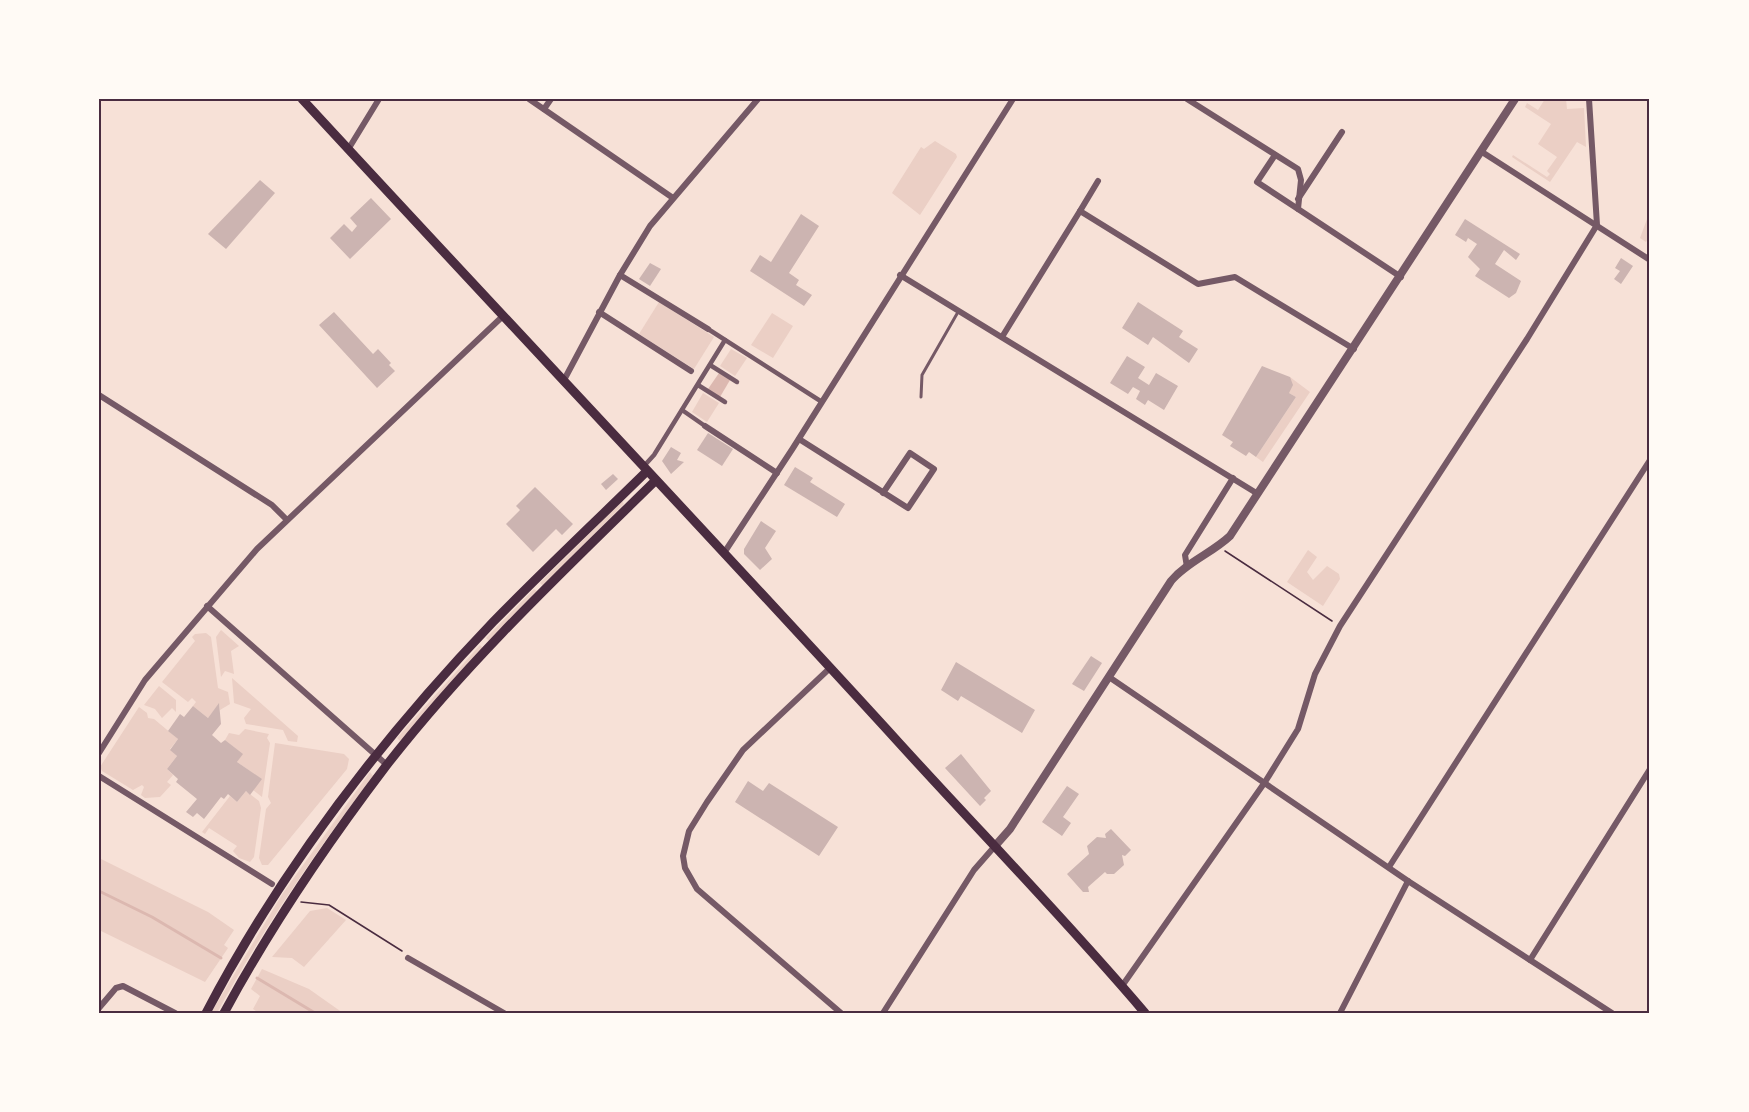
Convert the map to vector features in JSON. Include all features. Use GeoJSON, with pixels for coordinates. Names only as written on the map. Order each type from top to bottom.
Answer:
{"type":"FeatureCollection","features":[{"type":"Feature","properties":{"kind":"main road"},"geometry":{"type":"LineString","coordinates":[[302,99],[564,380],[644,470],[831,668],[1145,1013]]}},
{"type":"Feature","properties":{"kind":"main road"},"geometry":{"type":"LineString","coordinates":[[206,1013],[284,881],[376,756],[479,638],[644,470]]}},
{"type":"Feature","properties":{"kind":"main road"},"geometry":{"type":"LineString","coordinates":[[224,1013],[277,921],[332,838],[387,765],[490,648],[655,481]]}},
{"type":"Feature","properties":{"kind":"main road"},"geometry":{"type":"LineString","coordinates":[[479,638],[490,648]]}},
{"type":"Feature","properties":{"kind":"street"},"geometry":{"type":"LineString","coordinates":[[348,148],[379,99]]}},
{"type":"Feature","properties":{"kind":"street"},"geometry":{"type":"LineString","coordinates":[[529,99],[673,198]]}},
{"type":"Feature","properties":{"kind":"street"},"geometry":{"type":"LineString","coordinates":[[544,109],[551,99]]}},
{"type":"Feature","properties":{"kind":"street"},"geometry":{"type":"LineString","coordinates":[[564,380],[599,312],[650,226],[714,154],[758,99]]}},
{"type":"Feature","properties":{"kind":"street"},"geometry":{"type":"LineString","coordinates":[[724,553],[777,474],[1012,99]]}},
{"type":"Feature","properties":{"kind":"street"},"geometry":{"type":"LineString","coordinates":[[1187,99],[1301,174],[1298,209]]}},
{"type":"Feature","properties":{"kind":"street"},"geometry":{"type":"LineString","coordinates":[[883,1013],[974,870],[1010,830],[1171,581],[1187,567],[1219,547],[1230,536],[1515,99]]}},
{"type":"Feature","properties":{"kind":"street"},"geometry":{"type":"LineString","coordinates":[[1122,986],[1265,782],[1298,729],[1315,674],[1340,626],[1527,339],[1597,225],[1589,99]]}},
{"type":"Feature","properties":{"kind":"street"},"geometry":{"type":"LineString","coordinates":[[1298,200],[1342,132]]}},
{"type":"Feature","properties":{"kind":"street"},"geometry":{"type":"LineString","coordinates":[[1482,152],[1650,260]]}},
{"type":"Feature","properties":{"kind":"street"},"geometry":{"type":"LineString","coordinates":[[1275,155],[1257,182],[1401,277]]}},
{"type":"Feature","properties":{"kind":"street"},"geometry":{"type":"LineString","coordinates":[[1002,337],[1098,181]]}},
{"type":"Feature","properties":{"kind":"street"},"geometry":{"type":"LineString","coordinates":[[1080,212],[1198,284],[1235,277],[1354,349]]}},
{"type":"Feature","properties":{"kind":"street"},"geometry":{"type":"LineString","coordinates":[[620,275],[822,402]]}},
{"type":"Feature","properties":{"kind":"street"},"geometry":{"type":"LineString","coordinates":[[900,275],[1258,494]]}},
{"type":"Feature","properties":{"kind":"street"},"geometry":{"type":"LineString","coordinates":[[599,312],[702,378]]}},
{"type":"Feature","properties":{"kind":"street"},"geometry":{"type":"LineString","coordinates":[[99,753],[145,680],[207,606],[287,520],[503,316]]}},
{"type":"Feature","properties":{"kind":"street"},"geometry":{"type":"LineString","coordinates":[[644,470],[725,340]]}},
{"type":"Feature","properties":{"kind":"street"},"geometry":{"type":"LineString","coordinates":[[710,365],[737,382]]}},
{"type":"Feature","properties":{"kind":"street"},"geometry":{"type":"LineString","coordinates":[[698,385],[725,402]]}},
{"type":"Feature","properties":{"kind":"street"},"geometry":{"type":"LineString","coordinates":[[99,395],[272,505],[287,520]]}},
{"type":"Feature","properties":{"kind":"street"},"geometry":{"type":"LineString","coordinates":[[682,410],[777,474]]}},
{"type":"Feature","properties":{"kind":"street"},"geometry":{"type":"LineString","coordinates":[[799,439],[883,493],[908,508],[934,468],[910,453],[883,493]]}},
{"type":"Feature","properties":{"kind":"street"},"geometry":{"type":"LineString","coordinates":[[1389,867],[1650,460]]}},
{"type":"Feature","properties":{"kind":"street"},"geometry":{"type":"LineString","coordinates":[[1187,567],[1185,555],[1233,478]]}},
{"type":"Feature","properties":{"kind":"street"},"geometry":{"type":"LineString","coordinates":[[207,606],[387,765]]}},
{"type":"Feature","properties":{"kind":"street"},"geometry":{"type":"LineString","coordinates":[[831,668],[743,750],[689,831],[683,856],[689,878],[697,889],[841,1013]]}},
{"type":"Feature","properties":{"kind":"street"},"geometry":{"type":"LineString","coordinates":[[1109,677],[1408,881],[1612,1013]]}},
{"type":"Feature","properties":{"kind":"street"},"geometry":{"type":"LineString","coordinates":[[1530,960],[1650,769]]}},
{"type":"Feature","properties":{"kind":"street"},"geometry":{"type":"LineString","coordinates":[[99,776],[272,884]]}},
{"type":"Feature","properties":{"kind":"street"},"geometry":{"type":"LineString","coordinates":[[1340,1013],[1408,881]]}},
{"type":"Feature","properties":{"kind":"street"},"geometry":{"type":"LineString","coordinates":[[408,958],[504,1013]]}},
{"type":"Feature","properties":{"kind":"street"},"geometry":{"type":"LineString","coordinates":[[99,1008],[116,988],[123,987],[175,1013]]}},
{"type":"Feature","properties":{"kind":"lane"},"geometry":{"type":"LineString","coordinates":[[921,397],[922,375],[959,310]]}},
{"type":"Feature","properties":{"kind":"path"},"geometry":{"type":"LineString","coordinates":[[1219,547],[1340,626]]}},
{"type":"Feature","properties":{"kind":"path"},"geometry":{"type":"LineString","coordinates":[[300,901],[329,905],[401,950],[408,958]]}},
{"type":"Feature","properties":{"kind":"shaded area"},"geometry":{"type":"Polygon","coordinates":[[[1545,99],[1566,99],[1567,109],[1584,108],[1586,147],[1577,142],[1550,182],[1512,157],[1513,155],[1547,177],[1550,174],[1547,171],[1557,157],[1538,144],[1551,124],[1525,107],[1527,103],[1538,110],[1545,99]]]}},
{"type":"Feature","properties":{"kind":"shaded area"},"geometry":{"type":"Polygon","coordinates":[[[935,141],[956,154],[957,157],[920,215],[892,193],[921,147],[924,149],[935,141]]]}},
{"type":"Feature","properties":{"kind":"shaded area"},"geometry":{"type":"Polygon","coordinates":[[[1650,211],[1650,235],[1646,242],[1640,238],[1650,211]]]}},
{"type":"Feature","properties":{"kind":"shaded area"},"geometry":{"type":"Polygon","coordinates":[[[659,302],[714,337],[694,369],[639,334],[659,302]]]}},
{"type":"Feature","properties":{"kind":"shaded area"},"geometry":{"type":"Polygon","coordinates":[[[772,313],[793,326],[773,358],[751,345],[772,313]]]}},
{"type":"Feature","properties":{"kind":"shaded area"},"geometry":{"type":"Polygon","coordinates":[[[731,349],[747,358],[735,376],[720,366],[731,349]]]}},
{"type":"Feature","properties":{"kind":"shaded area"},"geometry":{"type":"Polygon","coordinates":[[[719,373],[730,380],[720,397],[708,389],[719,373]]]}},
{"type":"Feature","properties":{"kind":"shaded area"},"geometry":{"type":"Polygon","coordinates":[[[1290,377],[1310,392],[1263,462],[1256,457],[1296,397],[1289,393],[1290,377]]]}},
{"type":"Feature","properties":{"kind":"shaded area"},"geometry":{"type":"Polygon","coordinates":[[[703,393],[719,403],[707,422],[692,412],[703,393]]]}},
{"type":"Feature","properties":{"kind":"shaded area"},"geometry":{"type":"Polygon","coordinates":[[[622,501],[624,504],[543,586],[540,583],[622,501]]]}},
{"type":"Feature","properties":{"kind":"shaded area"},"geometry":{"type":"Polygon","coordinates":[[[1308,550],[1317,557],[1307,572],[1313,580],[1327,566],[1339,574],[1340,579],[1323,606],[1287,582],[1308,550]]]}},
{"type":"Feature","properties":{"kind":"shaded area"},"geometry":{"type":"Polygon","coordinates":[[[534,589],[537,591],[489,641],[486,638],[534,589]]]}},
{"type":"Feature","properties":{"kind":"shaded area"},"geometry":{"type":"Polygon","coordinates":[[[221,630],[239,646],[231,651],[234,674],[225,671],[221,677],[216,637],[221,630]]]}},
{"type":"Feature","properties":{"kind":"shaded area"},"geometry":{"type":"Polygon","coordinates":[[[206,633],[211,637],[218,688],[228,692],[230,704],[220,710],[219,704],[208,718],[193,706],[196,702],[192,698],[188,702],[162,682],[195,641],[192,637],[195,634],[206,633]]]}},
{"type":"Feature","properties":{"kind":"shaded area"},"geometry":{"type":"Polygon","coordinates":[[[480,645],[483,648],[400,741],[397,738],[480,645]]]}},
{"type":"Feature","properties":{"kind":"shaded area"},"geometry":{"type":"Polygon","coordinates":[[[232,678],[298,736],[297,742],[288,741],[283,730],[246,724],[244,718],[251,709],[234,703],[232,678]]]}},
{"type":"Feature","properties":{"kind":"shaded area"},"geometry":{"type":"Polygon","coordinates":[[[159,686],[176,700],[176,712],[172,708],[162,718],[155,709],[144,705],[159,686]]]}},
{"type":"Feature","properties":{"kind":"shaded area"},"geometry":{"type":"Polygon","coordinates":[[[139,707],[147,713],[148,718],[154,719],[178,739],[170,749],[177,756],[167,769],[173,775],[167,782],[171,785],[160,797],[145,798],[141,795],[144,787],[142,785],[133,790],[102,771],[100,767],[139,707]]]}},
{"type":"Feature","properties":{"kind":"shaded area"},"geometry":{"type":"Polygon","coordinates":[[[245,729],[269,734],[267,738],[270,743],[262,797],[253,790],[261,779],[237,762],[242,754],[225,740],[229,733],[239,735],[245,729]]]}},
{"type":"Feature","properties":{"kind":"shaded area"},"geometry":{"type":"Polygon","coordinates":[[[275,743],[344,754],[349,759],[347,769],[268,865],[262,865],[259,858],[266,809],[271,803],[268,797],[275,743]]]}},
{"type":"Feature","properties":{"kind":"shaded area"},"geometry":{"type":"Polygon","coordinates":[[[370,772],[373,776],[290,892],[252,951],[217,1013],[211,1013],[283,893],[370,772]]]}},
{"type":"Feature","properties":{"kind":"shaded area"},"geometry":{"type":"Polygon","coordinates":[[[246,791],[259,801],[261,808],[254,857],[250,862],[239,858],[233,851],[237,846],[209,828],[205,834],[202,832],[230,796],[237,802],[246,791]]]}},
{"type":"Feature","properties":{"kind":"shaded area"},"geometry":{"type":"Polygon","coordinates":[[[99,858],[208,912],[234,930],[224,945],[228,948],[205,982],[99,930],[99,858]]]}},
{"type":"Feature","properties":{"kind":"shaded area"},"geometry":{"type":"Polygon","coordinates":[[[327,908],[346,920],[304,967],[292,958],[272,957],[310,911],[327,908]]]}},
{"type":"Feature","properties":{"kind":"shaded area"},"geometry":{"type":"Polygon","coordinates":[[[262,969],[309,989],[343,1013],[259,1013],[253,1009],[260,996],[251,989],[262,969]]]}},
{"type":"Feature","properties":{"kind":"building"},"geometry":{"type":"Polygon","coordinates":[[[260,180],[275,193],[226,249],[208,234],[260,180]]]}},
{"type":"Feature","properties":{"kind":"building"},"geometry":{"type":"Polygon","coordinates":[[[371,198],[391,219],[350,259],[330,238],[344,224],[352,232],[357,226],[350,218],[371,198]]]}},
{"type":"Feature","properties":{"kind":"building"},"geometry":{"type":"Polygon","coordinates":[[[801,214],[819,226],[789,273],[799,280],[796,285],[812,295],[804,306],[750,271],[760,255],[771,262],[801,214]]]}},
{"type":"Feature","properties":{"kind":"building"},"geometry":{"type":"Polygon","coordinates":[[[1465,219],[1520,254],[1516,260],[1504,250],[1495,264],[1521,281],[1516,293],[1509,298],[1475,276],[1480,269],[1468,257],[1477,244],[1468,238],[1466,242],[1455,235],[1465,219]]]}},
{"type":"Feature","properties":{"kind":"building"},"geometry":{"type":"Polygon","coordinates":[[[1621,258],[1633,266],[1621,284],[1614,279],[1620,271],[1615,268],[1621,258]]]}},
{"type":"Feature","properties":{"kind":"building"},"geometry":{"type":"Polygon","coordinates":[[[650,263],[661,269],[650,286],[639,279],[650,263]]]}},
{"type":"Feature","properties":{"kind":"building"},"geometry":{"type":"Polygon","coordinates":[[[1138,302],[1183,331],[1179,337],[1198,349],[1189,363],[1153,337],[1148,345],[1122,328],[1138,302]]]}},
{"type":"Feature","properties":{"kind":"building"},"geometry":{"type":"Polygon","coordinates":[[[334,312],[373,354],[378,349],[391,363],[389,365],[395,371],[377,388],[319,325],[334,312]]]}},
{"type":"Feature","properties":{"kind":"building"},"geometry":{"type":"Polygon","coordinates":[[[1127,356],[1145,367],[1138,378],[1149,385],[1156,373],[1178,386],[1164,410],[1148,400],[1145,405],[1136,399],[1140,391],[1133,387],[1128,394],[1110,383],[1127,356]]]}},
{"type":"Feature","properties":{"kind":"building"},"geometry":{"type":"Polygon","coordinates":[[[1262,366],[1290,377],[1293,385],[1289,393],[1296,397],[1256,457],[1249,452],[1246,456],[1230,446],[1233,442],[1222,435],[1262,366]]]}},
{"type":"Feature","properties":{"kind":"building"},"geometry":{"type":"Polygon","coordinates":[[[708,433],[733,449],[722,466],[697,450],[708,433]]]}},
{"type":"Feature","properties":{"kind":"building"},"geometry":{"type":"Polygon","coordinates":[[[671,447],[681,453],[677,460],[684,462],[671,474],[662,461],[671,447]]]}},
{"type":"Feature","properties":{"kind":"building"},"geometry":{"type":"Polygon","coordinates":[[[795,467],[813,478],[810,482],[845,504],[837,517],[784,485],[795,467]]]}},
{"type":"Feature","properties":{"kind":"building"},"geometry":{"type":"Polygon","coordinates":[[[613,474],[618,479],[606,490],[601,484],[613,474]]]}},
{"type":"Feature","properties":{"kind":"building"},"geometry":{"type":"Polygon","coordinates":[[[535,487],[573,524],[562,535],[556,529],[533,552],[506,524],[520,510],[516,506],[535,487]]]}},
{"type":"Feature","properties":{"kind":"building"},"geometry":{"type":"Polygon","coordinates":[[[761,521],[776,531],[765,548],[772,559],[760,570],[744,554],[744,549],[761,521]]]}},
{"type":"Feature","properties":{"kind":"building"},"geometry":{"type":"Polygon","coordinates":[[[1091,656],[1102,663],[1084,691],[1072,684],[1091,656]]]}},
{"type":"Feature","properties":{"kind":"building"},"geometry":{"type":"Polygon","coordinates":[[[956,662],[1035,710],[1022,733],[961,696],[958,701],[941,690],[956,662]]]}},
{"type":"Feature","properties":{"kind":"building"},"geometry":{"type":"Polygon","coordinates":[[[219,703],[221,724],[212,735],[221,743],[225,740],[243,754],[237,762],[262,779],[250,795],[246,791],[237,802],[228,794],[224,799],[221,797],[204,819],[197,813],[193,817],[186,812],[197,799],[176,782],[178,779],[167,769],[177,756],[170,750],[178,739],[168,731],[180,714],[184,717],[193,706],[208,718],[219,703]]]}},
{"type":"Feature","properties":{"kind":"building"},"geometry":{"type":"Polygon","coordinates":[[[961,754],[991,791],[980,806],[945,768],[961,754]]]}},
{"type":"Feature","properties":{"kind":"building"},"geometry":{"type":"Polygon","coordinates":[[[748,781],[763,791],[769,783],[838,827],[819,856],[735,802],[748,781]]]}},
{"type":"Feature","properties":{"kind":"building"},"geometry":{"type":"Polygon","coordinates":[[[1067,786],[1079,794],[1063,817],[1071,823],[1062,836],[1042,822],[1067,786]]]}},
{"type":"Feature","properties":{"kind":"building"},"geometry":{"type":"Polygon","coordinates":[[[1111,829],[1131,850],[1125,856],[1122,855],[1124,865],[1114,874],[1105,872],[1088,887],[1089,892],[1083,892],[1067,874],[1089,854],[1087,846],[1097,837],[1106,838],[1105,834],[1111,829]]]}},
{"type":"Feature","properties":{"kind":"waterway"},"geometry":{"type":"LineString","coordinates":[[99,891],[152,917],[221,958]]}},
{"type":"Feature","properties":{"kind":"waterway"},"geometry":{"type":"LineString","coordinates":[[257,978],[315,1013]]}}]}
